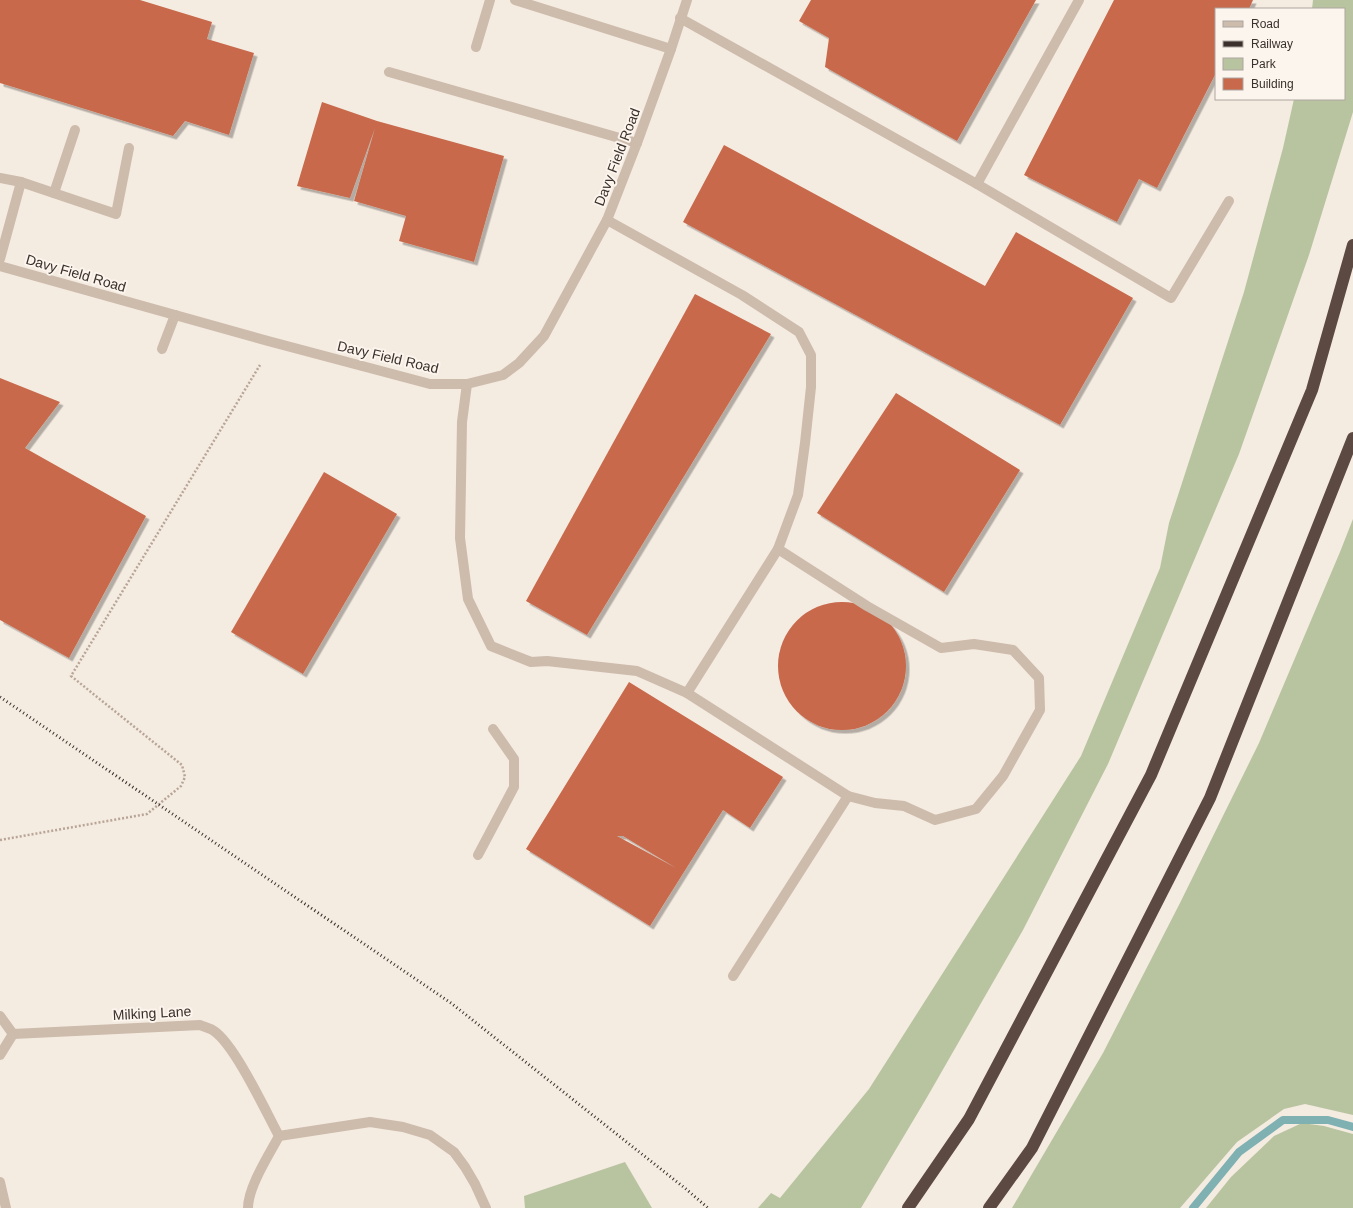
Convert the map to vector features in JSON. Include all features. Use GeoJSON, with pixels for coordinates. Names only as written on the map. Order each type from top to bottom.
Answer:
{"type":"FeatureCollection","features":[{"type":"Feature","properties":{"kind":"highway"},"geometry":{"type":"LineString","coordinates":[[908,1208],[968,1119],[1151,775],[1312,390],[1353,245]]}},
{"type":"Feature","properties":{"kind":"highway"},"geometry":{"type":"LineString","coordinates":[[989,1208],[1032,1148],[1210,798],[1353,438]]}},
{"type":"Feature","properties":{"kind":"street"},"geometry":{"type":"LineString","coordinates":[[476,47],[490,0]]}},
{"type":"Feature","properties":{"kind":"street"},"geometry":{"type":"LineString","coordinates":[[515,0],[671,49]]}},
{"type":"Feature","properties":{"kind":"street","name":"Davy Field Road"},"geometry":{"type":"LineString","coordinates":[[0,266],[276,344],[430,384],[467,384],[503,375],[519,363],[544,336],[607,220],[637,143],[687,0]]}},
{"type":"Feature","properties":{"kind":"street"},"geometry":{"type":"LineString","coordinates":[[977,184],[1079,0]]}},
{"type":"Feature","properties":{"kind":"street"},"geometry":{"type":"LineString","coordinates":[[680,18],[977,184],[1170,298],[1228,201]]}},
{"type":"Feature","properties":{"kind":"street"},"geometry":{"type":"LineString","coordinates":[[389,72],[637,143]]}},
{"type":"Feature","properties":{"kind":"street"},"geometry":{"type":"LineString","coordinates":[[54,193],[75,130]]}},
{"type":"Feature","properties":{"kind":"street"},"geometry":{"type":"LineString","coordinates":[[0,178],[21,182],[116,214],[129,148]]}},
{"type":"Feature","properties":{"kind":"street"},"geometry":{"type":"LineString","coordinates":[[0,259],[21,182]]}},
{"type":"Feature","properties":{"kind":"street"},"geometry":{"type":"LineString","coordinates":[[607,220],[742,295],[799,332],[811,355],[811,387],[798,495],[778,549],[687,693]]}},
{"type":"Feature","properties":{"kind":"street"},"geometry":{"type":"LineString","coordinates":[[162,350],[175,315]]}},
{"type":"Feature","properties":{"kind":"street"},"geometry":{"type":"LineString","coordinates":[[467,384],[462,422],[460,538],[468,599],[491,646],[531,662],[548,661],[637,671],[687,693],[848,796],[875,803],[904,806],[935,820],[976,809],[1003,776],[1040,710],[1039,678],[1013,650],[974,644],[941,648],[867,606],[778,549]]}},
{"type":"Feature","properties":{"kind":"street"},"geometry":{"type":"LineString","coordinates":[[478,855],[514,787],[514,759],[493,729]]}},
{"type":"Feature","properties":{"kind":"street"},"geometry":{"type":"LineString","coordinates":[[733,976],[848,796]]}},
{"type":"Feature","properties":{"kind":"street"},"geometry":{"type":"LineString","coordinates":[[0,1016],[13,1034],[0,1055]]}},
{"type":"Feature","properties":{"kind":"street","name":"Milking Lane"},"geometry":{"type":"LineString","coordinates":[[13,1034],[200,1025],[214,1031],[228,1044],[279,1136]]}},
{"type":"Feature","properties":{"kind":"street"},"geometry":{"type":"LineString","coordinates":[[248,1208],[254,1184],[279,1136],[370,1122],[403,1128],[430,1136],[454,1152],[475,1184],[486,1208]]}},
{"type":"Feature","properties":{"kind":"street"},"geometry":{"type":"LineString","coordinates":[[0,1182],[6,1208]]}},
{"type":"Feature","properties":{"kind":"path"},"geometry":{"type":"LineString","coordinates":[[0,840],[147,814],[181,786],[185,777],[182,765],[70,676],[260,365]]}},
{"type":"Feature","properties":{"kind":"green space"},"geometry":{"type":"Polygon","coordinates":[[[1313,0],[1353,0],[1353,112],[1309,255],[1239,454],[1108,764],[1023,930],[926,1099],[861,1208],[758,1208],[771,1193],[780,1198],[869,1089],[1081,756],[1160,568],[1169,523],[1244,292],[1283,148],[1294,100],[1345,100],[1345,8],[1312,8],[1313,0]]]}},
{"type":"Feature","properties":{"kind":"green space"},"geometry":{"type":"Polygon","coordinates":[[[1353,519],[1353,1115],[1305,1104],[1284,1109],[1237,1142],[1180,1208],[1012,1208],[1103,1053],[1180,903],[1259,743],[1353,519]]]}},
{"type":"Feature","properties":{"kind":"green space"},"geometry":{"type":"Polygon","coordinates":[[[1302,1123],[1324,1126],[1353,1134],[1353,1208],[1206,1208],[1231,1177],[1274,1136],[1302,1123]]]}},
{"type":"Feature","properties":{"kind":"green space"},"geometry":{"type":"Polygon","coordinates":[[[625,1162],[652,1208],[525,1208],[524,1196],[625,1162]]]}},
{"type":"Feature","properties":{"kind":"building"},"geometry":{"type":"Polygon","coordinates":[[[0,0],[140,0],[212,22],[207,39],[254,53],[229,135],[185,121],[173,136],[0,83],[0,0]]]}},
{"type":"Feature","properties":{"kind":"building"},"geometry":{"type":"Polygon","coordinates":[[[811,0],[1036,0],[957,141],[825,67],[829,38],[799,21],[811,0]]]}},
{"type":"Feature","properties":{"kind":"building"},"geometry":{"type":"Polygon","coordinates":[[[1114,0],[1253,0],[1249,8],[1215,8],[1215,75],[1157,188],[1139,179],[1117,222],[1024,175],[1114,0]]]}},
{"type":"Feature","properties":{"kind":"building"},"geometry":{"type":"Polygon","coordinates":[[[322,102],[377,121],[504,156],[474,262],[399,241],[406,216],[354,201],[375,128],[350,198],[297,186],[322,102]]]}},
{"type":"Feature","properties":{"kind":"building"},"geometry":{"type":"Polygon","coordinates":[[[724,145],[985,286],[1016,232],[1133,298],[1060,425],[683,222],[724,145]]]}},
{"type":"Feature","properties":{"kind":"building"},"geometry":{"type":"Polygon","coordinates":[[[695,294],[771,334],[587,635],[526,601],[695,294]]]}},
{"type":"Feature","properties":{"kind":"building"},"geometry":{"type":"Polygon","coordinates":[[[0,378],[60,402],[25,448],[146,516],[69,658],[0,620],[0,378]]]}},
{"type":"Feature","properties":{"kind":"building"},"geometry":{"type":"Polygon","coordinates":[[[896,393],[1020,470],[944,592],[817,513],[896,393]]]}},
{"type":"Feature","properties":{"kind":"building"},"geometry":{"type":"Polygon","coordinates":[[[324,472],[397,514],[303,674],[231,632],[324,472]]]}},
{"type":"Feature","properties":{"kind":"building"},"geometry":{"type":"Polygon","coordinates":[[[848,602],[861,604],[878,612],[888,620],[896,630],[904,647],[906,666],[904,685],[896,702],[888,712],[878,720],[861,728],[836,730],[823,728],[806,720],[796,712],[788,702],[780,685],[778,660],[780,647],[788,630],[796,620],[806,612],[823,604],[848,602]]]}},
{"type":"Feature","properties":{"kind":"building"},"geometry":{"type":"Polygon","coordinates":[[[629,682],[783,777],[750,828],[723,810],[650,926],[526,849],[629,682]],[[617,836],[676,868],[623,836],[617,836]]]}},
{"type":"Feature","properties":{"kind":"waterway"},"geometry":{"type":"LineString","coordinates":[[1193,1208],[1239,1152],[1283,1120],[1328,1120],[1353,1127]]}},
{"type":"Feature","properties":{"kind":"railway"},"geometry":{"type":"LineString","coordinates":[[0,697],[451,1003],[708,1208]]}}]}
